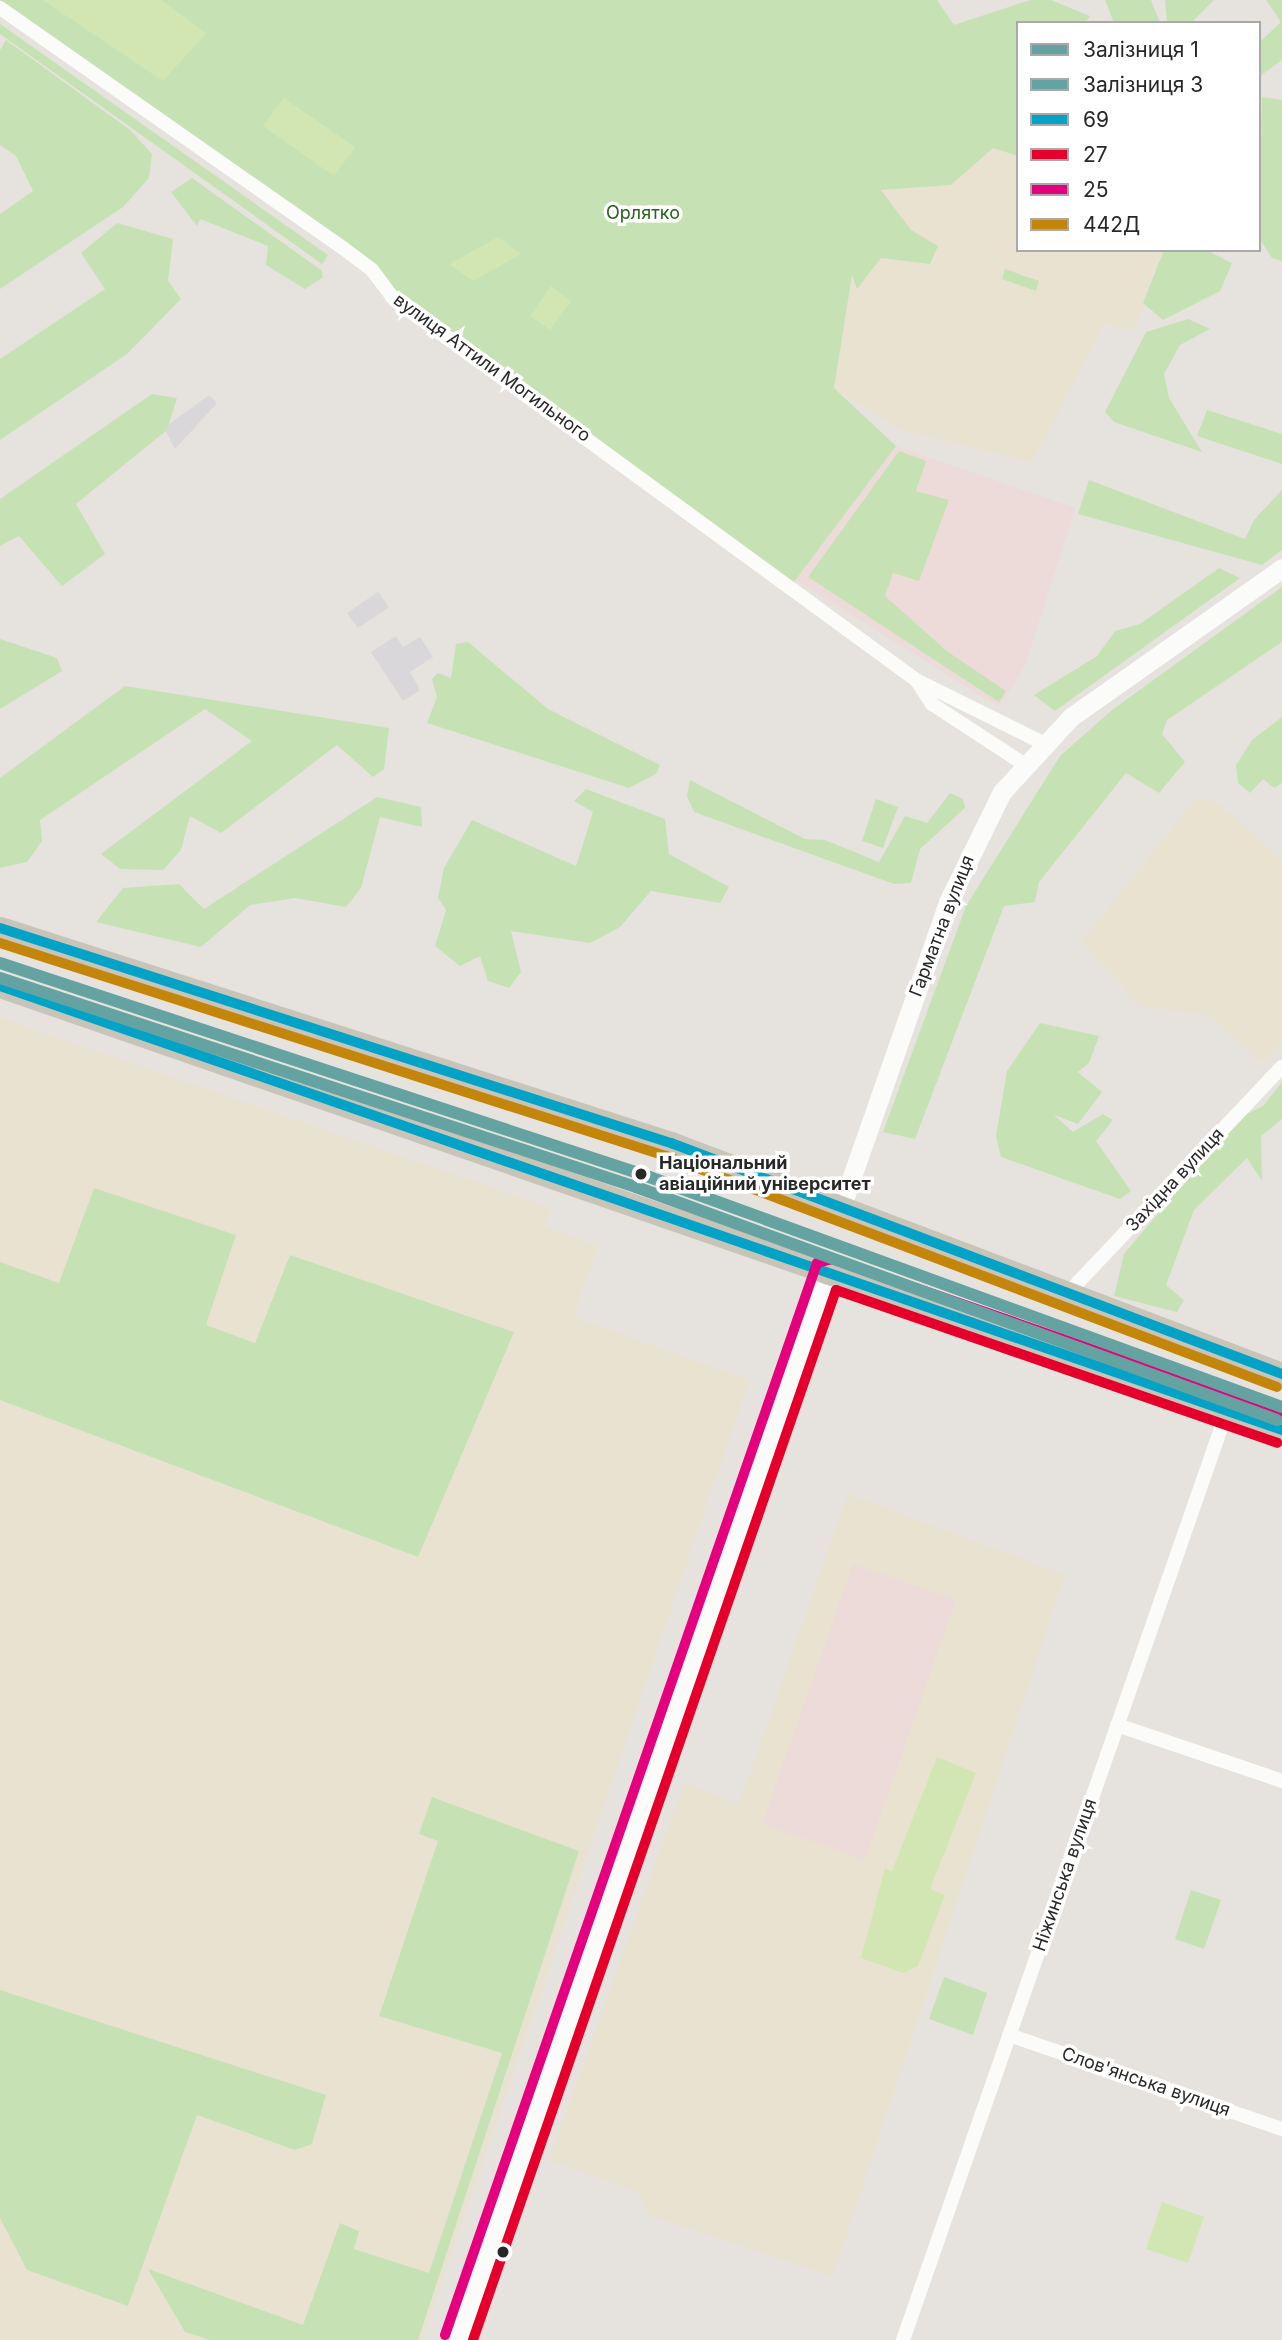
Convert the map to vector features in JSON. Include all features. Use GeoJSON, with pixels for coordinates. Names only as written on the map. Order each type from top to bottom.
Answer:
{"type":"FeatureCollection","features":[{"type":"Feature","properties":{"kind":"main road","name":"Гарматна вулиця"},"geometry":{"type":"LineString","coordinates":[[842,1205],[962,865],[1024,764],[1043,743],[1282,568]]}},
{"type":"Feature","properties":{"kind":"main road"},"geometry":{"type":"LineString","coordinates":[[0,928],[489,1082],[842,1205],[1282,1374]]}},
{"type":"Feature","properties":{"kind":"main road"},"geometry":{"type":"LineString","coordinates":[[0,986],[1282,1430]]}},
{"type":"Feature","properties":{"kind":"main road"},"geometry":{"type":"LineString","coordinates":[[458,2340],[827,1272]]}},
{"type":"Feature","properties":{"kind":"street","name":"вулиця Аттили Могильного"},"geometry":{"type":"LineString","coordinates":[[0,8],[362,263],[392,297],[916,680],[1043,743]]}},
{"type":"Feature","properties":{"kind":"street","name":"вулиця Аттили Могильного"},"geometry":{"type":"LineString","coordinates":[[916,680],[932,704],[1024,764]]}},
{"type":"Feature","properties":{"kind":"street","name":"Західна вулиця"},"geometry":{"type":"LineString","coordinates":[[1068,1293],[1282,1067]]}},
{"type":"Feature","properties":{"kind":"street","name":"Ніжинська вулиця"},"geometry":{"type":"LineString","coordinates":[[903,2340],[1227,1411]]}},
{"type":"Feature","properties":{"kind":"street"},"geometry":{"type":"LineString","coordinates":[[1117,1725],[1282,1781]]}},
{"type":"Feature","properties":{"kind":"street","name":"Слов'янська вулиця"},"geometry":{"type":"LineString","coordinates":[[1009,2035],[1282,2129]]}},
{"type":"Feature","properties":{"kind":"shaded area"},"geometry":{"type":"Polygon","coordinates":[[[876,125],[1016,145],[1016,252],[1171,252],[1132,332],[1105,322],[1032,462],[901,430],[834,388],[876,125]]]}},
{"type":"Feature","properties":{"kind":"shaded area"},"geometry":{"type":"Polygon","coordinates":[[[209,395],[217,403],[175,449],[164,428],[209,395]]]}},
{"type":"Feature","properties":{"kind":"shaded area"},"geometry":{"type":"Polygon","coordinates":[[[896,446],[1075,508],[1025,666],[999,707],[796,580],[896,446]]]}},
{"type":"Feature","properties":{"kind":"shaded area"},"geometry":{"type":"Polygon","coordinates":[[[378,592],[389,607],[358,628],[347,613],[378,592]]]}},
{"type":"Feature","properties":{"kind":"shaded area"},"geometry":{"type":"Polygon","coordinates":[[[396,636],[403,647],[420,637],[433,657],[410,672],[420,690],[403,701],[371,652],[396,636]]]}},
{"type":"Feature","properties":{"kind":"shaded area"},"geometry":{"type":"Polygon","coordinates":[[[1196,798],[1218,803],[1282,860],[1282,1043],[1263,1063],[1209,1015],[1141,1006],[1081,942],[1196,798]]]}},
{"type":"Feature","properties":{"kind":"shaded area"},"geometry":{"type":"Polygon","coordinates":[[[0,1018],[551,1208],[545,1227],[598,1246],[573,1317],[749,1380],[422,2340],[0,2340],[0,1018]]]}},
{"type":"Feature","properties":{"kind":"shaded area"},"geometry":{"type":"Polygon","coordinates":[[[848,1494],[1065,1575],[833,2276],[648,2215],[639,2192],[549,2160],[684,1783],[739,1804],[848,1494]]]}},
{"type":"Feature","properties":{"kind":"shaded area"},"geometry":{"type":"Polygon","coordinates":[[[853,1564],[956,1600],[865,1860],[762,1824],[853,1564]]]}},
{"type":"Feature","properties":{"kind":"green space","name":"Орлятко"},"geometry":{"type":"Polygon","coordinates":[[[0,0],[937,0],[954,25],[1030,0],[1051,0],[1090,16],[1086,21],[1016,21],[1016,155],[993,148],[951,185],[881,190],[911,230],[938,246],[930,264],[881,258],[857,289],[852,275],[834,388],[896,446],[791,586],[393,296],[373,268],[0,0]]]}},
{"type":"Feature","properties":{"kind":"green space"},"geometry":{"type":"Polygon","coordinates":[[[43,0],[161,0],[206,33],[163,81],[43,0]]]}},
{"type":"Feature","properties":{"kind":"green space"},"geometry":{"type":"Polygon","coordinates":[[[1105,0],[1151,0],[1159,21],[1113,21],[1105,0]]]}},
{"type":"Feature","properties":{"kind":"green space"},"geometry":{"type":"Polygon","coordinates":[[[1165,0],[1214,0],[1193,21],[1167,21],[1165,0]]]}},
{"type":"Feature","properties":{"kind":"green space"},"geometry":{"type":"Polygon","coordinates":[[[1266,0],[1282,0],[1282,60],[1261,76],[1261,41],[1281,22],[1266,0]]]}},
{"type":"Feature","properties":{"kind":"green space"},"geometry":{"type":"Polygon","coordinates":[[[0,24],[328,255],[322,264],[0,34],[0,24]]]}},
{"type":"Feature","properties":{"kind":"green space"},"geometry":{"type":"Polygon","coordinates":[[[6,40],[130,130],[152,154],[149,178],[123,207],[0,289],[0,214],[33,191],[16,156],[0,145],[0,50],[6,40]]]}},
{"type":"Feature","properties":{"kind":"green space"},"geometry":{"type":"Polygon","coordinates":[[[1262,97],[1282,100],[1282,261],[1272,258],[1261,241],[1262,97]]]}},
{"type":"Feature","properties":{"kind":"green space"},"geometry":{"type":"Polygon","coordinates":[[[284,98],[355,147],[334,176],[263,126],[284,98]]]}},
{"type":"Feature","properties":{"kind":"green space"},"geometry":{"type":"Polygon","coordinates":[[[192,178],[321,270],[323,277],[305,289],[266,265],[268,246],[200,219],[197,226],[171,192],[192,178]]]}},
{"type":"Feature","properties":{"kind":"green space"},"geometry":{"type":"Polygon","coordinates":[[[117,223],[173,239],[168,281],[181,299],[127,354],[0,440],[0,359],[105,289],[81,253],[117,223]]]}},
{"type":"Feature","properties":{"kind":"green space"},"geometry":{"type":"Polygon","coordinates":[[[498,237],[521,254],[473,281],[449,264],[498,237]]]}},
{"type":"Feature","properties":{"kind":"green space"},"geometry":{"type":"Polygon","coordinates":[[[1163,252],[1210,252],[1232,263],[1220,291],[1163,320],[1143,303],[1163,252]]]}},
{"type":"Feature","properties":{"kind":"green space"},"geometry":{"type":"Polygon","coordinates":[[[1005,269],[1039,281],[1036,291],[1002,279],[1005,269]]]}},
{"type":"Feature","properties":{"kind":"green space"},"geometry":{"type":"Polygon","coordinates":[[[551,286],[571,301],[550,330],[530,316],[551,286]]]}},
{"type":"Feature","properties":{"kind":"green space"},"geometry":{"type":"Polygon","coordinates":[[[1188,319],[1210,329],[1180,345],[1164,374],[1169,398],[1202,452],[1114,422],[1105,412],[1146,332],[1188,319]]]}},
{"type":"Feature","properties":{"kind":"green space"},"geometry":{"type":"Polygon","coordinates":[[[152,394],[177,398],[167,430],[76,504],[105,554],[62,586],[19,536],[0,546],[0,499],[152,394]]]}},
{"type":"Feature","properties":{"kind":"green space"},"geometry":{"type":"Polygon","coordinates":[[[1207,410],[1282,434],[1282,464],[1197,436],[1207,410]]]}},
{"type":"Feature","properties":{"kind":"green space"},"geometry":{"type":"Polygon","coordinates":[[[899,451],[926,461],[916,491],[949,500],[919,581],[893,573],[885,596],[948,652],[1006,691],[999,702],[808,577],[899,451]]]}},
{"type":"Feature","properties":{"kind":"green space"},"geometry":{"type":"Polygon","coordinates":[[[1089,480],[1245,539],[1254,520],[1282,490],[1282,550],[1262,565],[1078,514],[1089,480]]]}},
{"type":"Feature","properties":{"kind":"green space"},"geometry":{"type":"Polygon","coordinates":[[[1219,568],[1240,578],[1055,711],[1034,695],[1097,656],[1115,631],[1140,624],[1219,568]]]}},
{"type":"Feature","properties":{"kind":"green space"},"geometry":{"type":"Polygon","coordinates":[[[1282,587],[1282,642],[1167,720],[1162,734],[1185,762],[1159,793],[1126,773],[1039,882],[1035,902],[1004,906],[915,1139],[883,1132],[966,906],[1060,756],[1112,710],[1282,587]]]}},
{"type":"Feature","properties":{"kind":"green space"},"geometry":{"type":"Polygon","coordinates":[[[0,639],[57,658],[62,671],[0,709],[0,639]]]}},
{"type":"Feature","properties":{"kind":"green space"},"geometry":{"type":"Polygon","coordinates":[[[468,642],[548,709],[660,765],[656,774],[629,788],[427,723],[437,697],[432,679],[438,673],[451,678],[456,644],[468,642]]]}},
{"type":"Feature","properties":{"kind":"green space"},"geometry":{"type":"Polygon","coordinates":[[[125,686],[389,728],[384,769],[373,777],[337,745],[221,833],[190,816],[181,850],[163,870],[120,869],[101,854],[252,741],[205,709],[40,820],[42,841],[27,862],[0,868],[0,778],[125,686]]]}},
{"type":"Feature","properties":{"kind":"green space"},"geometry":{"type":"Polygon","coordinates":[[[1282,717],[1282,783],[1274,788],[1263,779],[1250,793],[1238,783],[1236,765],[1252,740],[1282,717]]]}},
{"type":"Feature","properties":{"kind":"green space"},"geometry":{"type":"Polygon","coordinates":[[[690,780],[805,839],[825,840],[879,862],[905,816],[927,823],[950,793],[963,799],[965,808],[920,849],[911,883],[894,884],[694,812],[687,796],[690,780]]]}},
{"type":"Feature","properties":{"kind":"green space"},"geometry":{"type":"Polygon","coordinates":[[[586,789],[665,819],[669,854],[729,887],[720,903],[651,891],[620,927],[590,943],[511,931],[521,972],[509,988],[488,981],[480,956],[460,966],[435,946],[446,910],[438,898],[444,868],[472,820],[576,866],[593,812],[574,801],[586,789]]]}},
{"type":"Feature","properties":{"kind":"green space"},"geometry":{"type":"Polygon","coordinates":[[[377,797],[421,807],[422,827],[380,817],[361,888],[346,907],[295,898],[250,905],[201,947],[96,922],[123,888],[179,884],[204,909],[377,797]]]}},
{"type":"Feature","properties":{"kind":"green space"},"geometry":{"type":"Polygon","coordinates":[[[876,799],[898,807],[883,848],[862,841],[876,799]]]}},
{"type":"Feature","properties":{"kind":"green space"},"geometry":{"type":"Polygon","coordinates":[[[1040,1023],[1099,1036],[1089,1063],[1078,1072],[1102,1092],[1078,1124],[1054,1115],[1073,1132],[1103,1114],[1113,1120],[1096,1141],[1131,1191],[1120,1199],[1001,1157],[996,1136],[1007,1071],[1040,1023]]]}},
{"type":"Feature","properties":{"kind":"green space"},"geometry":{"type":"Polygon","coordinates":[[[1282,1082],[1282,1119],[1261,1136],[1262,1181],[1247,1158],[1194,1210],[1166,1285],[1184,1300],[1177,1312],[1114,1296],[1124,1254],[1239,1118],[1263,1106],[1282,1082]]]}},
{"type":"Feature","properties":{"kind":"green space"},"geometry":{"type":"Polygon","coordinates":[[[94,1188],[236,1235],[206,1325],[255,1343],[290,1255],[514,1332],[418,1557],[0,1400],[0,1262],[59,1283],[94,1188]]]}},
{"type":"Feature","properties":{"kind":"green space"},"geometry":{"type":"Polygon","coordinates":[[[937,1757],[976,1773],[930,1889],[945,1895],[918,1966],[903,1973],[861,1958],[885,1868],[892,1871],[937,1757]]]}},
{"type":"Feature","properties":{"kind":"green space"},"geometry":{"type":"Polygon","coordinates":[[[432,1797],[579,1851],[418,2340],[210,2340],[185,2332],[148,2269],[303,2325],[340,2223],[359,2231],[354,2249],[429,2273],[502,2053],[379,2016],[438,1841],[419,1834],[432,1797]]]}},
{"type":"Feature","properties":{"kind":"green space"},"geometry":{"type":"Polygon","coordinates":[[[1191,1890],[1221,1900],[1204,1949],[1175,1939],[1191,1890]]]}},
{"type":"Feature","properties":{"kind":"green space"},"geometry":{"type":"Polygon","coordinates":[[[944,1977],[987,1993],[973,2035],[929,2019],[944,1977]]]}},
{"type":"Feature","properties":{"kind":"green space"},"geometry":{"type":"Polygon","coordinates":[[[0,1990],[326,2095],[312,2144],[295,2150],[197,2115],[128,2306],[27,2270],[0,2218],[0,1990]]]}},
{"type":"Feature","properties":{"kind":"green space"},"geometry":{"type":"Polygon","coordinates":[[[1162,2202],[1204,2217],[1188,2263],[1146,2249],[1162,2202]]]}},
{"type":"Feature","properties":{"kind":"rail line","name":"1"},"geometry":{"type":"LineString","coordinates":[[0,963],[641,1174],[1282,1407]]}},
{"type":"Feature","properties":{"kind":"rail line","name":"3"},"geometry":{"type":"LineString","coordinates":[[0,978],[636,1187],[1277,1420]]}},
{"type":"Feature","properties":{"kind":"transit line","name":"69"},"geometry":{"type":"LineString","coordinates":[[0,928],[671,1143],[1282,1374]]}},
{"type":"Feature","properties":{"kind":"transit line","name":"442Д"},"geometry":{"type":"LineString","coordinates":[[0,943],[666,1156],[1277,1387]]}},
{"type":"Feature","properties":{"kind":"transit line","name":"69"},"geometry":{"type":"LineString","coordinates":[[0,986],[1282,1430]]}},
{"type":"Feature","properties":{"kind":"transit line","name":"25"},"geometry":{"type":"LineString","coordinates":[[445,2335],[817,1263],[832,1259],[1282,1415]]}},
{"type":"Feature","properties":{"kind":"transit line","name":"27"},"geometry":{"type":"LineString","coordinates":[[473,2340],[836,1290],[1277,1443]]}},
{"type":"Feature","properties":{"kind":"place","name":"Національний авіаційний університет"},"geometry":{"type":"Point","coordinates":[641,1174]}}]}
